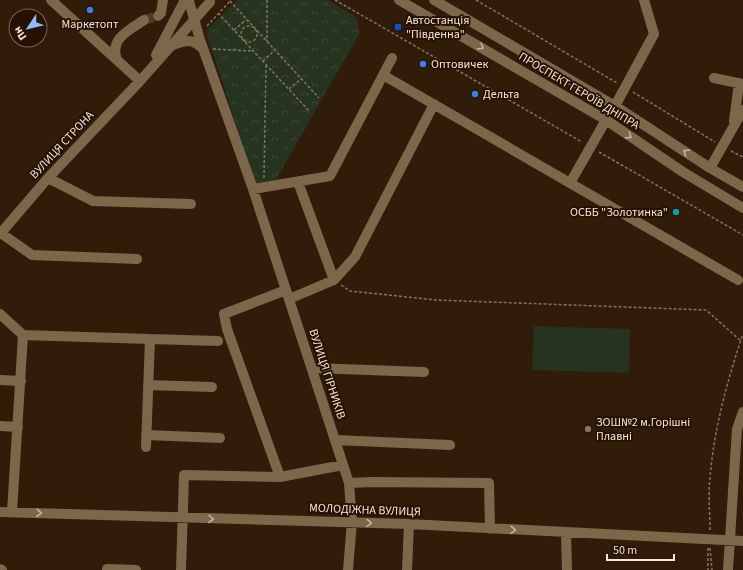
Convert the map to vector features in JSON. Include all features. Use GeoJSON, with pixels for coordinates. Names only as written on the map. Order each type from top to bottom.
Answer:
{"type":"FeatureCollection","features":[{"type":"Feature","properties":{"kind":"street"},"geometry":{"type":"LineString","coordinates":[[50,0],[117,60],[142,78]]}},
{"type":"Feature","properties":{"kind":"street"},"geometry":{"type":"LineString","coordinates":[[172,27],[177,0]]}},
{"type":"Feature","properties":{"kind":"street"},"geometry":{"type":"LineString","coordinates":[[142,78],[172,27],[185,0]]}},
{"type":"Feature","properties":{"kind":"street"},"geometry":{"type":"LineString","coordinates":[[189,0],[192,4],[202,6],[210,3]]}},
{"type":"Feature","properties":{"kind":"street","name":"ВУЛИЦЯ ГІРНИКІВ"},"geometry":{"type":"LineString","coordinates":[[189,0],[200,40],[206,50],[253,189],[349,483],[352,522],[348,570]]}},
{"type":"Feature","properties":{"kind":"street","name":"ПРОСПЕКТ ГЕРОЇВ ДНІПРА"},"geometry":{"type":"LineString","coordinates":[[399,0],[606,120],[683,172],[743,208]]}},
{"type":"Feature","properties":{"kind":"street","name":"ПРОСПЕКТ ГЕРОЇВ ДНІПРА"},"geometry":{"type":"LineString","coordinates":[[434,0],[615,106],[710,168],[743,187]]}},
{"type":"Feature","properties":{"kind":"street"},"geometry":{"type":"LineString","coordinates":[[615,106],[654,34],[644,0]]}},
{"type":"Feature","properties":{"kind":"street"},"geometry":{"type":"LineString","coordinates":[[142,78],[210,3]]}},
{"type":"Feature","properties":{"kind":"street"},"geometry":{"type":"LineString","coordinates":[[200,40],[199,26],[201,16],[210,3]]}},
{"type":"Feature","properties":{"kind":"street"},"geometry":{"type":"LineString","coordinates":[[117,60],[114,50],[118,40],[144,20]]}},
{"type":"Feature","properties":{"kind":"street"},"geometry":{"type":"LineString","coordinates":[[171,46],[181,42],[194,41],[206,50]]}},
{"type":"Feature","properties":{"kind":"street"},"geometry":{"type":"LineString","coordinates":[[253,189],[330,176],[392,58]]}},
{"type":"Feature","properties":{"kind":"street"},"geometry":{"type":"LineString","coordinates":[[383,75],[738,280]]}},
{"type":"Feature","properties":{"kind":"street","name":"ВУЛИЦЯ СТРОНА"},"geometry":{"type":"LineString","coordinates":[[1,231],[48,178],[142,78]]}},
{"type":"Feature","properties":{"kind":"street"},"geometry":{"type":"LineString","coordinates":[[714,78],[741,83],[733,127]]}},
{"type":"Feature","properties":{"kind":"street"},"geometry":{"type":"LineString","coordinates":[[280,477],[227,329],[224,314],[334,280],[354,257],[434,104]]}},
{"type":"Feature","properties":{"kind":"street"},"geometry":{"type":"LineString","coordinates":[[710,168],[743,110]]}},
{"type":"Feature","properties":{"kind":"street"},"geometry":{"type":"LineString","coordinates":[[570,183],[606,120]]}},
{"type":"Feature","properties":{"kind":"street"},"geometry":{"type":"LineString","coordinates":[[48,178],[93,201],[191,204]]}},
{"type":"Feature","properties":{"kind":"street"},"geometry":{"type":"LineString","coordinates":[[298,182],[334,280]]}},
{"type":"Feature","properties":{"kind":"street"},"geometry":{"type":"LineString","coordinates":[[1,231],[32,255],[137,259]]}},
{"type":"Feature","properties":{"kind":"street"},"geometry":{"type":"LineString","coordinates":[[0,314],[23,335],[218,340]]}},
{"type":"Feature","properties":{"kind":"street"},"geometry":{"type":"LineString","coordinates":[[12,512],[23,335]]}},
{"type":"Feature","properties":{"kind":"street"},"geometry":{"type":"LineString","coordinates":[[146,447],[150,339]]}},
{"type":"Feature","properties":{"kind":"street"},"geometry":{"type":"LineString","coordinates":[[312,368],[424,372]]}},
{"type":"Feature","properties":{"kind":"street"},"geometry":{"type":"LineString","coordinates":[[0,380],[21,381]]}},
{"type":"Feature","properties":{"kind":"street"},"geometry":{"type":"LineString","coordinates":[[148,385],[212,387]]}},
{"type":"Feature","properties":{"kind":"street"},"geometry":{"type":"LineString","coordinates":[[728,570],[737,429],[743,412]]}},
{"type":"Feature","properties":{"kind":"street"},"geometry":{"type":"LineString","coordinates":[[0,426],[18,427]]}},
{"type":"Feature","properties":{"kind":"street"},"geometry":{"type":"LineString","coordinates":[[146,435],[220,438]]}},
{"type":"Feature","properties":{"kind":"street"},"geometry":{"type":"LineString","coordinates":[[335,440],[450,445]]}},
{"type":"Feature","properties":{"kind":"street"},"geometry":{"type":"LineString","coordinates":[[181,570],[184,475],[280,477],[343,465]]}},
{"type":"Feature","properties":{"kind":"street"},"geometry":{"type":"LineString","coordinates":[[349,483],[489,483],[490,529]]}},
{"type":"Feature","properties":{"kind":"street","name":"МОЛОДІЖНА ВУЛИЦЯ"},"geometry":{"type":"LineString","coordinates":[[0,512],[409,524],[566,533],[708,536],[743,541]]}},
{"type":"Feature","properties":{"kind":"street"},"geometry":{"type":"LineString","coordinates":[[407,570],[409,524]]}},
{"type":"Feature","properties":{"kind":"street"},"geometry":{"type":"LineString","coordinates":[[566,533],[566,570]]}},
{"type":"Feature","properties":{"kind":"street"},"geometry":{"type":"LineString","coordinates":[[107,569],[136,570]]}},
{"type":"Feature","properties":{"kind":"path"},"geometry":{"type":"LineString","coordinates":[[267,0],[267,42]]}},
{"type":"Feature","properties":{"kind":"path"},"geometry":{"type":"LineString","coordinates":[[335,0],[743,235]]}},
{"type":"Feature","properties":{"kind":"path"},"geometry":{"type":"LineString","coordinates":[[476,0],[743,158]]}},
{"type":"Feature","properties":{"kind":"path"},"geometry":{"type":"LineString","coordinates":[[230,1],[319,98]]}},
{"type":"Feature","properties":{"kind":"path"},"geometry":{"type":"LineString","coordinates":[[218,13],[310,112]]}},
{"type":"Feature","properties":{"kind":"path"},"geometry":{"type":"LineString","coordinates":[[234,30],[246,19]]}},
{"type":"Feature","properties":{"kind":"path"},"geometry":{"type":"LineString","coordinates":[[249,26],[255,29],[257,34],[255,40],[249,42],[243,40],[241,34],[243,28],[249,26]]}},
{"type":"Feature","properties":{"kind":"path"},"geometry":{"type":"LineString","coordinates":[[206,50],[253,51]]}},
{"type":"Feature","properties":{"kind":"path"},"geometry":{"type":"LineString","coordinates":[[263,62],[275,50]]}},
{"type":"Feature","properties":{"kind":"path"},"geometry":{"type":"LineString","coordinates":[[264,187],[266,65]]}},
{"type":"Feature","properties":{"kind":"path"},"geometry":{"type":"LineString","coordinates":[[289,89],[301,79]]}},
{"type":"Feature","properties":{"kind":"path"},"geometry":{"type":"LineString","coordinates":[[334,280],[350,291],[436,300],[706,310],[741,341]]}},
{"type":"Feature","properties":{"kind":"path"},"geometry":{"type":"LineString","coordinates":[[708,570],[710,479],[718,419],[733,363],[743,334]]}},
{"type":"Feature","properties":{"kind":"path"},"geometry":{"type":"LineString","coordinates":[[708,536],[712,570]]}},
{"type":"Feature","properties":{"kind":"green space"},"geometry":{"type":"Polygon","coordinates":[[[237,0],[327,0],[356,17],[360,33],[276,179],[271,181],[255,183],[207,35],[207,30],[237,0]]]}},
{"type":"Feature","properties":{"kind":"green space"},"geometry":{"type":"Polygon","coordinates":[[[534,326],[630,329],[629,373],[532,370],[534,326]]]}},
{"type":"Feature","properties":{"kind":"tunnel"},"geometry":{"type":"LineString","coordinates":[[144,20],[158,16]]}},
{"type":"Feature","properties":{"kind":"place","name":"Маркетопт"},"geometry":{"type":"Point","coordinates":[90,10]}},
{"type":"Feature","properties":{"kind":"place","name":"Автостанція \"Південна\""},"geometry":{"type":"Point","coordinates":[398,27]}},
{"type":"Feature","properties":{"kind":"place","name":"Оптовичек"},"geometry":{"type":"Point","coordinates":[423,64]}},
{"type":"Feature","properties":{"kind":"place","name":"Дельта"},"geometry":{"type":"Point","coordinates":[475,94]}},
{"type":"Feature","properties":{"kind":"place","name":"ОСББ \"Золотинка\""},"geometry":{"type":"Point","coordinates":[676,212]}},
{"type":"Feature","properties":{"kind":"place","name":"ЗОШ№2 м.Горішні Плавні"},"geometry":{"type":"Point","coordinates":[588,429]}}]}
